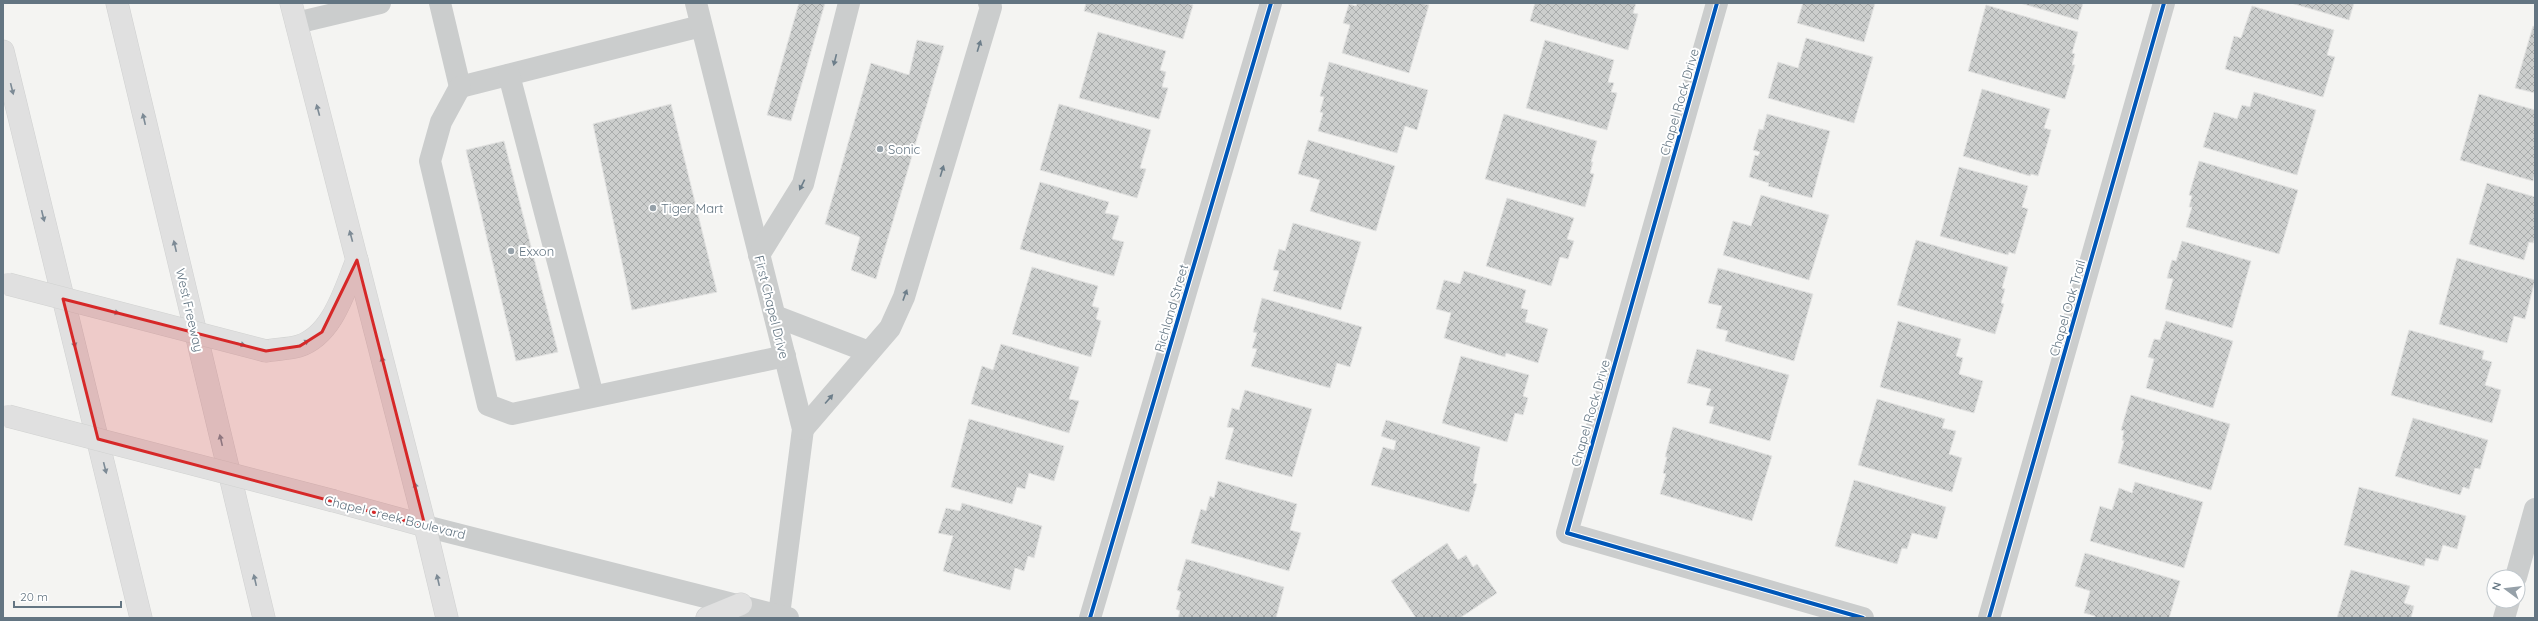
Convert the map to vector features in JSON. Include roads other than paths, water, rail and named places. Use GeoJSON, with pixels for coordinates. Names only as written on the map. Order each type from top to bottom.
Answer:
{"type":"FeatureCollection","features":[{"type":"Feature","properties":{"kind":"main road","name":"West Freeway"},"geometry":{"type":"LineString","coordinates":[[116,3],[264,618]]}},
{"type":"Feature","properties":{"kind":"main road"},"geometry":{"type":"LineString","coordinates":[[294,13],[425,526],[447,618]]}},
{"type":"Feature","properties":{"kind":"main road"},"geometry":{"type":"LineString","coordinates":[[3,52],[141,618]]}},
{"type":"Feature","properties":{"kind":"main road"},"geometry":{"type":"LineString","coordinates":[[6,283],[266,351],[300,346],[322,332],[336,308],[357,260]]}},
{"type":"Feature","properties":{"kind":"main road","name":"Chapel Creek Boulevard"},"geometry":{"type":"LineString","coordinates":[[5,415],[425,526]]}},
{"type":"Feature","properties":{"kind":"main road"},"geometry":{"type":"LineString","coordinates":[[707,618],[741,604]]}},
{"type":"Feature","properties":{"kind":"street"},"geometry":{"type":"LineString","coordinates":[[294,13],[380,3]]}},
{"type":"Feature","properties":{"kind":"street"},"geometry":{"type":"LineString","coordinates":[[440,3],[460,87],[441,122],[430,161],[488,405],[512,414],[785,356]]}},
{"type":"Feature","properties":{"kind":"street","name":"First Chapel Drive"},"geometry":{"type":"LineString","coordinates":[[696,3],[803,429],[783,617]]}},
{"type":"Feature","properties":{"kind":"street"},"geometry":{"type":"LineString","coordinates":[[759,255],[803,184],[850,3]]}},
{"type":"Feature","properties":{"kind":"street"},"geometry":{"type":"LineString","coordinates":[[803,429],[890,328],[904,297],[991,7],[990,3]]}},
{"type":"Feature","properties":{"kind":"street","name":"Richland Street"},"geometry":{"type":"LineString","coordinates":[[1090,618],[1271,3]]}},
{"type":"Feature","properties":{"kind":"street","name":"Chapel Rock Drive"},"geometry":{"type":"LineString","coordinates":[[1717,3],[1567,533],[1863,618]]}},
{"type":"Feature","properties":{"kind":"street","name":"Chapel Oak Trail"},"geometry":{"type":"LineString","coordinates":[[1989,618],[2164,3]]}},
{"type":"Feature","properties":{"kind":"street"},"geometry":{"type":"LineString","coordinates":[[460,87],[701,26]]}},
{"type":"Feature","properties":{"kind":"street"},"geometry":{"type":"LineString","coordinates":[[509,75],[593,396]]}},
{"type":"Feature","properties":{"kind":"street"},"geometry":{"type":"LineString","coordinates":[[775,316],[869,352]]}},
{"type":"Feature","properties":{"kind":"street"},"geometry":{"type":"LineString","coordinates":[[2518,569],[2535,509]]}},
{"type":"Feature","properties":{"kind":"street","name":"Chapel Creek Boulevard"},"geometry":{"type":"LineString","coordinates":[[425,526],[741,604],[783,617]]}},
{"type":"Feature","properties":{"kind":"place","name":"Sonic"},"geometry":{"type":"Point","coordinates":[880,149]}},
{"type":"Feature","properties":{"kind":"place","name":"Tiger Mart"},"geometry":{"type":"Point","coordinates":[653,208]}},
{"type":"Feature","properties":{"kind":"place","name":"Exxon"},"geometry":{"type":"Point","coordinates":[511,251]}}]}
